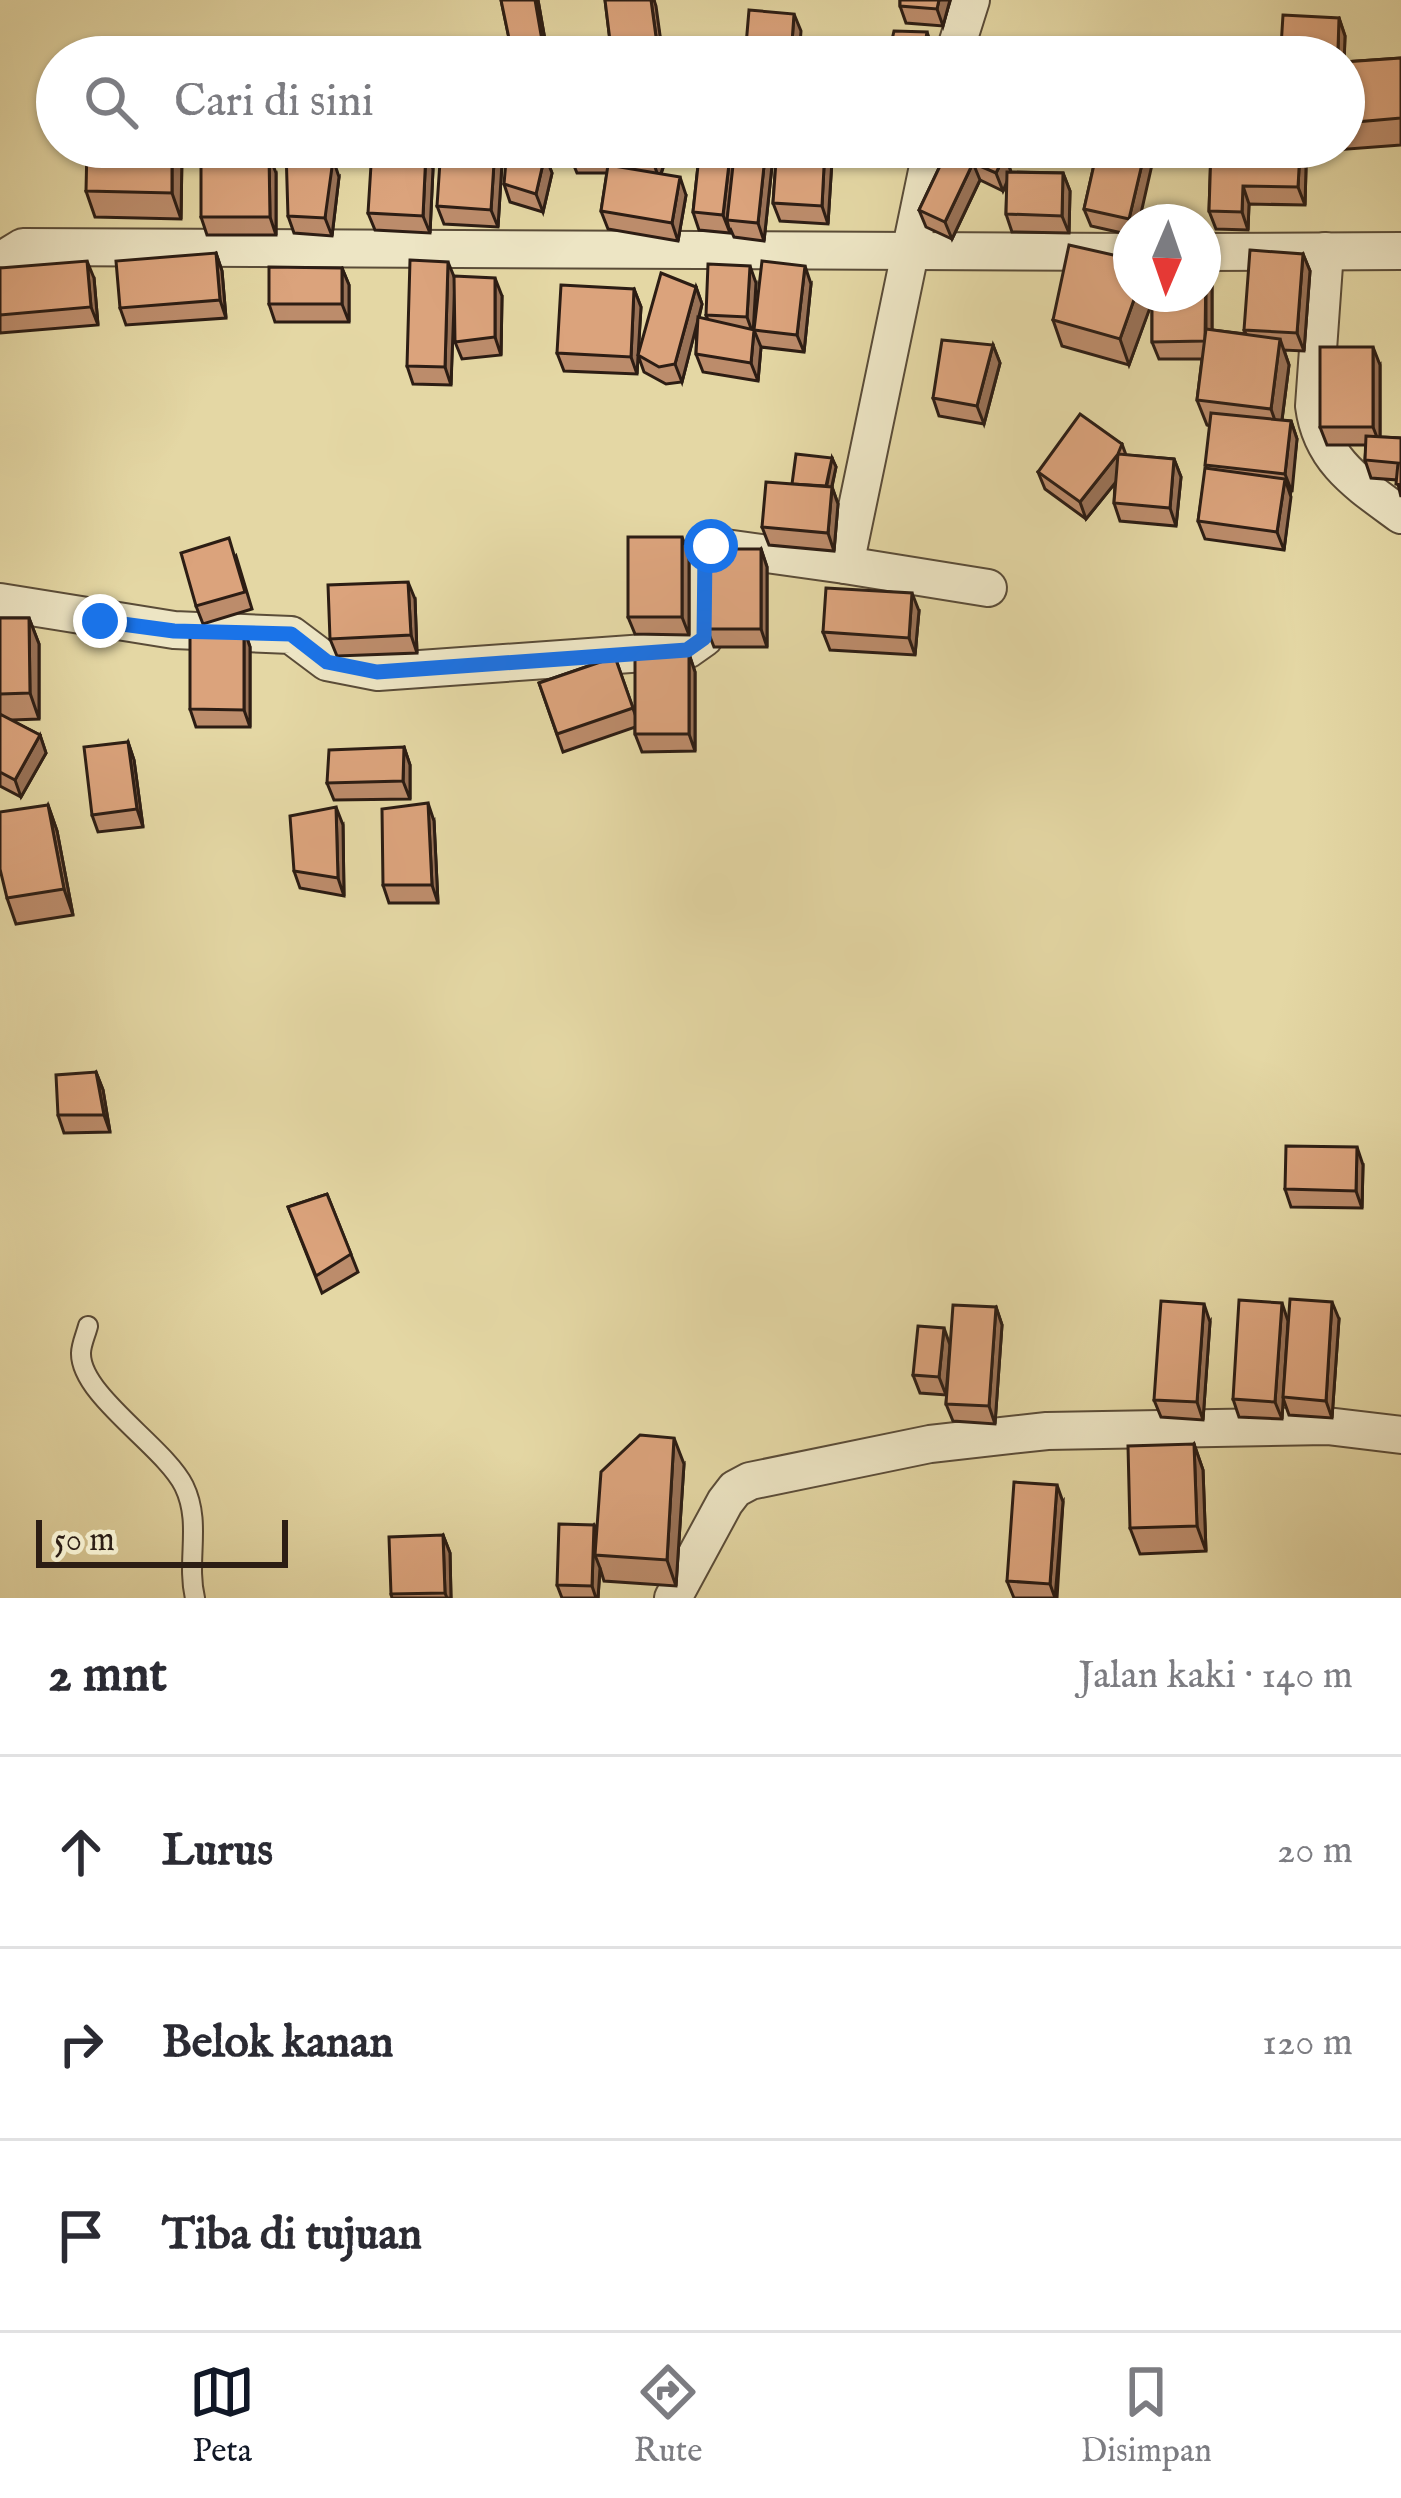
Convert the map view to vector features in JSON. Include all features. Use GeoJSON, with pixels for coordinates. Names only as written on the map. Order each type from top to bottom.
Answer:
{"type":"FeatureCollection","features":[{"type":"Feature","properties":{"kind":"street"},"geometry":{"type":"LineString","coordinates":[[960,36],[971,0]]}},
{"type":"Feature","properties":{"kind":"street"},"geometry":{"type":"LineString","coordinates":[[845,566],[927,168]]}},
{"type":"Feature","properties":{"kind":"street"},"geometry":{"type":"LineString","coordinates":[[0,261],[23,247],[1113,252]]}},
{"type":"Feature","properties":{"kind":"street"},"geometry":{"type":"LineString","coordinates":[[1325,251],[1314,406],[1317,427],[1336,464],[1401,515]]}},
{"type":"Feature","properties":{"kind":"street"},"geometry":{"type":"LineString","coordinates":[[1221,252],[1401,251]]}},
{"type":"Feature","properties":{"kind":"street"},"geometry":{"type":"LineString","coordinates":[[0,602],[174,631],[291,634],[327,662],[377,672],[687,650],[704,638],[705,551],[711,546],[988,588]]}},
{"type":"Feature","properties":{"kind":"street"},"geometry":{"type":"LineString","coordinates":[[674,1598],[725,1502],[750,1481],[930,1444],[1047,1431],[1327,1426],[1401,1435]]}},
{"type":"Feature","properties":{"kind":"lane"},"geometry":{"type":"LineString","coordinates":[[88,1326],[81,1352],[89,1376],[183,1484],[195,1525],[191,1577],[195,1598]]}},
{"type":"Feature","properties":{"kind":"building"},"geometry":{"type":"Polygon","coordinates":[[[501,0],[535,0],[541,36],[508,36],[501,0]]]}},
{"type":"Feature","properties":{"kind":"building"},"geometry":{"type":"Polygon","coordinates":[[[605,0],[651,0],[656,36],[609,36],[605,0]]]}},
{"type":"Feature","properties":{"kind":"building"},"geometry":{"type":"Polygon","coordinates":[[[900,0],[939,0],[937,9],[900,6],[900,0]]]}},
{"type":"Feature","properties":{"kind":"building"},"geometry":{"type":"Polygon","coordinates":[[[749,10],[794,14],[792,36],[747,36],[749,10]]]}},
{"type":"Feature","properties":{"kind":"building"},"geometry":{"type":"Polygon","coordinates":[[[1283,15],[1339,18],[1338,36],[1282,36],[1283,15]]]}},
{"type":"Feature","properties":{"kind":"building"},"geometry":{"type":"Polygon","coordinates":[[[894,31],[927,32],[926,36],[893,36],[894,31]]]}},
{"type":"Feature","properties":{"kind":"building"},"geometry":{"type":"Polygon","coordinates":[[[1401,58],[1401,118],[1365,121],[1365,61],[1401,58]]]}},
{"type":"Feature","properties":{"kind":"building"},"geometry":{"type":"Polygon","coordinates":[[[87,168],[172,168],[172,193],[86,191],[87,168]]]}},
{"type":"Feature","properties":{"kind":"building"},"geometry":{"type":"Polygon","coordinates":[[[201,168],[269,168],[270,217],[201,217],[201,168]]]}},
{"type":"Feature","properties":{"kind":"building"},"geometry":{"type":"Polygon","coordinates":[[[287,168],[332,168],[325,218],[288,216],[287,168]]]}},
{"type":"Feature","properties":{"kind":"building"},"geometry":{"type":"Polygon","coordinates":[[[371,168],[425,168],[423,216],[368,213],[371,168]]]}},
{"type":"Feature","properties":{"kind":"building"},"geometry":{"type":"Polygon","coordinates":[[[440,168],[494,168],[491,210],[437,206],[440,168]]]}},
{"type":"Feature","properties":{"kind":"building"},"geometry":{"type":"Polygon","coordinates":[[[505,168],[542,168],[536,194],[504,184],[505,168]]]}},
{"type":"Feature","properties":{"kind":"building"},"geometry":{"type":"Polygon","coordinates":[[[608,168],[680,177],[672,223],[601,211],[608,168]]]}},
{"type":"Feature","properties":{"kind":"building"},"geometry":{"type":"Polygon","coordinates":[[[698,168],[729,168],[723,215],[693,212],[698,168]]]}},
{"type":"Feature","properties":{"kind":"building"},"geometry":{"type":"Polygon","coordinates":[[[733,168],[764,168],[758,223],[727,220],[733,168]]]}},
{"type":"Feature","properties":{"kind":"building"},"geometry":{"type":"Polygon","coordinates":[[[776,168],[824,168],[822,206],[773,203],[776,168]]]}},
{"type":"Feature","properties":{"kind":"building"},"geometry":{"type":"Polygon","coordinates":[[[939,168],[971,168],[945,222],[919,210],[939,168]]]}},
{"type":"Feature","properties":{"kind":"building"},"geometry":{"type":"Polygon","coordinates":[[[1093,168],[1141,168],[1133,204],[1113,204],[1113,215],[1084,209],[1093,168]]]}},
{"type":"Feature","properties":{"kind":"building"},"geometry":{"type":"Polygon","coordinates":[[[1210,168],[1299,168],[1298,187],[1243,186],[1242,212],[1221,211],[1221,204],[1209,204],[1210,168]]]}},
{"type":"Feature","properties":{"kind":"building"},"geometry":{"type":"Polygon","coordinates":[[[1007,172],[1063,173],[1062,216],[1006,214],[1007,172]]]}},
{"type":"Feature","properties":{"kind":"building"},"geometry":{"type":"Polygon","coordinates":[[[1069,245],[1113,255],[1113,312],[1130,312],[1120,339],[1053,320],[1069,245]]]}},
{"type":"Feature","properties":{"kind":"building"},"geometry":{"type":"Polygon","coordinates":[[[1250,250],[1303,254],[1297,333],[1244,330],[1250,250]]]}},
{"type":"Feature","properties":{"kind":"building"},"geometry":{"type":"Polygon","coordinates":[[[216,253],[220,300],[120,308],[116,261],[216,253]]]}},
{"type":"Feature","properties":{"kind":"building"},"geometry":{"type":"Polygon","coordinates":[[[410,260],[448,262],[445,367],[407,366],[410,260]]]}},
{"type":"Feature","properties":{"kind":"building"},"geometry":{"type":"Polygon","coordinates":[[[87,261],[91,307],[0,315],[0,268],[87,261]]]}},
{"type":"Feature","properties":{"kind":"building"},"geometry":{"type":"Polygon","coordinates":[[[762,261],[805,266],[797,335],[754,330],[762,261]]]}},
{"type":"Feature","properties":{"kind":"building"},"geometry":{"type":"Polygon","coordinates":[[[708,264],[750,266],[747,317],[706,315],[708,264]]]}},
{"type":"Feature","properties":{"kind":"building"},"geometry":{"type":"Polygon","coordinates":[[[269,267],[342,268],[342,304],[269,304],[269,267]]]}},
{"type":"Feature","properties":{"kind":"building"},"geometry":{"type":"Polygon","coordinates":[[[661,273],[696,287],[675,364],[659,367],[638,355],[661,273]]]}},
{"type":"Feature","properties":{"kind":"building"},"geometry":{"type":"Polygon","coordinates":[[[454,276],[495,278],[495,337],[455,342],[454,276]]]}},
{"type":"Feature","properties":{"kind":"building"},"geometry":{"type":"Polygon","coordinates":[[[561,285],[634,289],[631,357],[557,353],[561,285]]]}},
{"type":"Feature","properties":{"kind":"building"},"geometry":{"type":"Polygon","coordinates":[[[1152,312],[1205,312],[1205,341],[1152,342],[1152,312]]]}},
{"type":"Feature","properties":{"kind":"building"},"geometry":{"type":"Polygon","coordinates":[[[698,317],[754,330],[751,363],[696,354],[698,317]]]}},
{"type":"Feature","properties":{"kind":"building"},"geometry":{"type":"Polygon","coordinates":[[[1206,329],[1280,339],[1271,409],[1197,400],[1206,329]]]}},
{"type":"Feature","properties":{"kind":"building"},"geometry":{"type":"Polygon","coordinates":[[[942,340],[993,345],[977,406],[933,398],[942,340]]]}},
{"type":"Feature","properties":{"kind":"building"},"geometry":{"type":"Polygon","coordinates":[[[1320,347],[1373,347],[1373,427],[1320,427],[1320,347]]]}},
{"type":"Feature","properties":{"kind":"building"},"geometry":{"type":"Polygon","coordinates":[[[1211,413],[1291,421],[1285,474],[1205,465],[1211,413]]]}},
{"type":"Feature","properties":{"kind":"building"},"geometry":{"type":"Polygon","coordinates":[[[1080,414],[1122,444],[1080,502],[1038,472],[1080,414]]]}},
{"type":"Feature","properties":{"kind":"building"},"geometry":{"type":"Polygon","coordinates":[[[1366,436],[1401,438],[1401,485],[1396,484],[1398,463],[1365,460],[1366,436]]]}},
{"type":"Feature","properties":{"kind":"building"},"geometry":{"type":"Polygon","coordinates":[[[796,454],[832,458],[826,486],[792,484],[796,454]]]}},
{"type":"Feature","properties":{"kind":"building"},"geometry":{"type":"Polygon","coordinates":[[[1118,454],[1174,459],[1170,508],[1114,503],[1118,454]]]}},
{"type":"Feature","properties":{"kind":"building"},"geometry":{"type":"Polygon","coordinates":[[[1205,468],[1285,479],[1277,532],[1198,521],[1205,468]]]}},
{"type":"Feature","properties":{"kind":"building"},"geometry":{"type":"Polygon","coordinates":[[[766,482],[832,487],[828,533],[762,527],[766,482]]]}},
{"type":"Feature","properties":{"kind":"building"},"geometry":{"type":"Polygon","coordinates":[[[628,537],[682,537],[682,617],[628,617],[628,537]]]}},
{"type":"Feature","properties":{"kind":"building"},"geometry":{"type":"Polygon","coordinates":[[[229,538],[245,592],[196,606],[181,553],[229,538]]]}},
{"type":"Feature","properties":{"kind":"building"},"geometry":{"type":"Polygon","coordinates":[[[707,549],[761,549],[761,629],[707,629],[707,549]]]}},
{"type":"Feature","properties":{"kind":"building"},"geometry":{"type":"Polygon","coordinates":[[[408,582],[411,635],[330,639],[328,585],[408,582]]]}},
{"type":"Feature","properties":{"kind":"building"},"geometry":{"type":"Polygon","coordinates":[[[826,588],[912,593],[909,638],[823,632],[826,588]]]}},
{"type":"Feature","properties":{"kind":"building"},"geometry":{"type":"Polygon","coordinates":[[[0,618],[29,618],[30,693],[0,694],[0,618]]]}},
{"type":"Feature","properties":{"kind":"building"},"geometry":{"type":"Polygon","coordinates":[[[244,629],[244,710],[190,709],[190,630],[244,629]]]}},
{"type":"Feature","properties":{"kind":"building"},"geometry":{"type":"Polygon","coordinates":[[[635,654],[689,654],[689,734],[635,734],[635,654]]]}},
{"type":"Feature","properties":{"kind":"building"},"geometry":{"type":"Polygon","coordinates":[[[615,657],[633,708],[557,734],[539,683],[615,657]]]}},
{"type":"Feature","properties":{"kind":"building"},"geometry":{"type":"Polygon","coordinates":[[[0,714],[40,735],[15,780],[0,772],[0,714]]]}},
{"type":"Feature","properties":{"kind":"building"},"geometry":{"type":"Polygon","coordinates":[[[128,742],[137,809],[92,815],[84,747],[128,742]]]}},
{"type":"Feature","properties":{"kind":"building"},"geometry":{"type":"Polygon","coordinates":[[[404,747],[403,781],[327,783],[329,750],[404,747]]]}},
{"type":"Feature","properties":{"kind":"building"},"geometry":{"type":"Polygon","coordinates":[[[428,803],[432,885],[383,885],[382,809],[428,803]]]}},
{"type":"Feature","properties":{"kind":"building"},"geometry":{"type":"Polygon","coordinates":[[[48,805],[64,889],[7,898],[0,869],[0,812],[48,805]]]}},
{"type":"Feature","properties":{"kind":"building"},"geometry":{"type":"Polygon","coordinates":[[[336,807],[338,878],[294,871],[290,816],[336,807]]]}},
{"type":"Feature","properties":{"kind":"building"},"geometry":{"type":"Polygon","coordinates":[[[96,1072],[104,1115],[58,1115],[56,1075],[96,1072]]]}},
{"type":"Feature","properties":{"kind":"building"},"geometry":{"type":"Polygon","coordinates":[[[1286,1146],[1357,1147],[1356,1191],[1285,1189],[1286,1146]]]}},
{"type":"Feature","properties":{"kind":"building"},"geometry":{"type":"Polygon","coordinates":[[[327,1194],[351,1254],[316,1276],[288,1207],[327,1194]]]}},
{"type":"Feature","properties":{"kind":"building"},"geometry":{"type":"Polygon","coordinates":[[[1290,1299],[1332,1302],[1326,1401],[1283,1397],[1290,1299]]]}},
{"type":"Feature","properties":{"kind":"building"},"geometry":{"type":"Polygon","coordinates":[[[1239,1300],[1282,1303],[1275,1402],[1233,1399],[1239,1300]]]}},
{"type":"Feature","properties":{"kind":"building"},"geometry":{"type":"Polygon","coordinates":[[[1161,1301],[1204,1304],[1197,1402],[1154,1400],[1161,1301]]]}},
{"type":"Feature","properties":{"kind":"building"},"geometry":{"type":"Polygon","coordinates":[[[953,1305],[996,1307],[989,1406],[946,1404],[953,1305]]]}},
{"type":"Feature","properties":{"kind":"building"},"geometry":{"type":"Polygon","coordinates":[[[918,1326],[944,1328],[939,1377],[913,1375],[918,1326]]]}},
{"type":"Feature","properties":{"kind":"building"},"geometry":{"type":"Polygon","coordinates":[[[640,1435],[674,1438],[667,1560],[595,1555],[601,1472],[640,1435]]]}},
{"type":"Feature","properties":{"kind":"building"},"geometry":{"type":"Polygon","coordinates":[[[1194,1444],[1197,1526],[1130,1528],[1128,1446],[1194,1444]]]}},
{"type":"Feature","properties":{"kind":"building"},"geometry":{"type":"Polygon","coordinates":[[[1014,1482],[1057,1485],[1050,1584],[1007,1581],[1014,1482]]]}},
{"type":"Feature","properties":{"kind":"building"},"geometry":{"type":"Polygon","coordinates":[[[559,1524],[594,1525],[592,1586],[557,1585],[559,1524]]]}},
{"type":"Feature","properties":{"kind":"building"},"geometry":{"type":"Polygon","coordinates":[[[443,1535],[445,1593],[391,1594],[389,1537],[443,1535]]]}},
{"type":"Feature","properties":{"kind":"route"},"geometry":{"type":"LineString","coordinates":[[100,621],[174,631],[291,634],[327,662],[377,672],[687,650],[704,638],[705,551],[711,546]]}}]}
